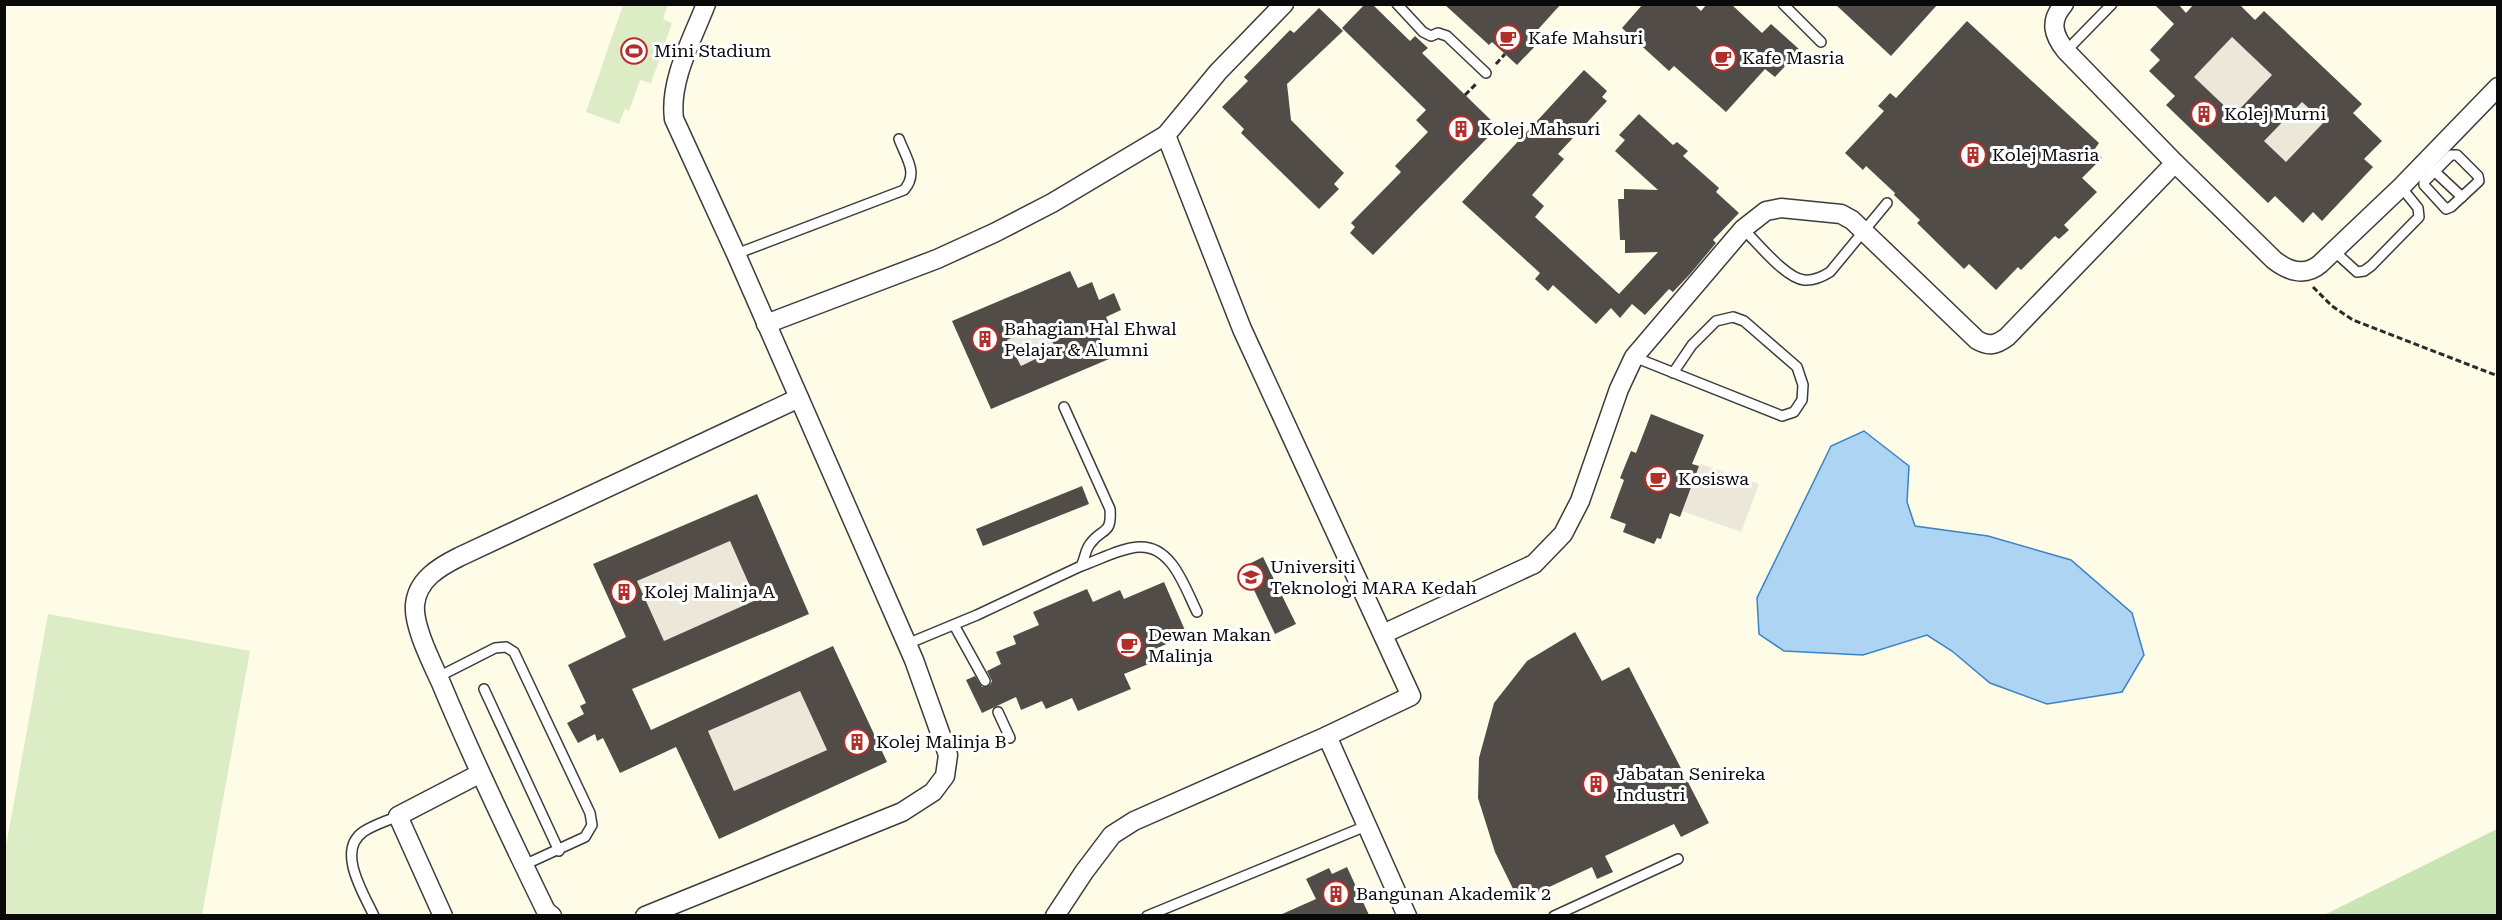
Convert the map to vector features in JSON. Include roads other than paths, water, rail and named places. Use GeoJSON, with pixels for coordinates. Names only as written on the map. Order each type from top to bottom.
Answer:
{"type":"FeatureCollection","features":[{"type":"Feature","properties":{"kind":"street"},"geometry":{"type":"LineString","coordinates":[[645,915],[903,812],[933,792],[945,776],[948,755],[907,644],[736,254],[674,119],[672,104],[677,81],[706,4]]}},
{"type":"Feature","properties":{"kind":"street"},"geometry":{"type":"LineString","coordinates":[[766,324],[937,259],[994,233],[1052,203],[1166,135],[1218,72],[1284,4]]}},
{"type":"Feature","properties":{"kind":"street"},"geometry":{"type":"LineString","coordinates":[[2064,4],[2055,16],[2053,29],[2066,51],[2274,260],[2291,270],[2300,272],[2314,269],[2401,187],[2430,166],[2498,87]]}},
{"type":"Feature","properties":{"kind":"street"},"geometry":{"type":"LineString","coordinates":[[1055,915],[1112,836],[1134,821],[1327,736],[1411,696],[1242,329],[1166,135]]}},
{"type":"Feature","properties":{"kind":"street"},"geometry":{"type":"LineString","coordinates":[[1383,634],[1534,564],[1563,534],[1580,501],[1619,389],[1634,357],[1743,229],[1766,211],[1781,208],[1841,214],[1852,220],[1977,340],[1990,345],[1998,344],[2007,337],[2175,163]]}},
{"type":"Feature","properties":{"kind":"street"},"geometry":{"type":"LineString","coordinates":[[552,915],[546,911],[479,774],[421,636],[415,605],[423,582],[438,567],[799,398]]}},
{"type":"Feature","properties":{"kind":"street"},"geometry":{"type":"LineString","coordinates":[[1327,736],[1407,915]]}},
{"type":"Feature","properties":{"kind":"street"},"geometry":{"type":"LineString","coordinates":[[443,915],[398,816],[479,774]]}},
{"type":"Feature","properties":{"kind":"lane"},"geometry":{"type":"LineString","coordinates":[[1397,4],[1423,32],[1431,36],[1438,33],[1447,36],[1486,73]]}},
{"type":"Feature","properties":{"kind":"lane"},"geometry":{"type":"LineString","coordinates":[[1783,4],[1821,42]]}},
{"type":"Feature","properties":{"kind":"lane"},"geometry":{"type":"LineString","coordinates":[[2066,51],[2112,4]]}},
{"type":"Feature","properties":{"kind":"lane"},"geometry":{"type":"LineString","coordinates":[[736,254],[904,190],[912,182],[912,174],[899,139]]}},
{"type":"Feature","properties":{"kind":"lane"},"geometry":{"type":"LineString","coordinates":[[2451,155],[2457,155],[2479,178],[2477,184],[2449,209],[2443,206],[2424,185],[2430,166],[2451,155]]}},
{"type":"Feature","properties":{"kind":"lane"},"geometry":{"type":"LineString","coordinates":[[2430,166],[2462,197]]}},
{"type":"Feature","properties":{"kind":"lane"},"geometry":{"type":"LineString","coordinates":[[2334,250],[2356,272],[2371,267],[2419,217],[2418,208],[2401,187]]}},
{"type":"Feature","properties":{"kind":"lane"},"geometry":{"type":"LineString","coordinates":[[1743,229],[1789,274],[1803,280],[1819,279],[1830,272],[1887,203]]}},
{"type":"Feature","properties":{"kind":"lane"},"geometry":{"type":"LineString","coordinates":[[1634,357],[1673,374],[1782,417],[1794,412],[1802,400],[1803,385],[1797,367],[1754,327],[1733,317],[1716,321],[1692,345],[1673,374]]}},
{"type":"Feature","properties":{"kind":"lane"},"geometry":{"type":"LineString","coordinates":[[1064,407],[1110,509],[1110,525],[1105,534],[1090,543],[1081,566]]}},
{"type":"Feature","properties":{"kind":"lane"},"geometry":{"type":"LineString","coordinates":[[907,644],[954,625],[1081,566],[1139,547],[1160,550],[1175,569],[1197,612]]}},
{"type":"Feature","properties":{"kind":"lane"},"geometry":{"type":"LineString","coordinates":[[954,625],[985,681]]}},
{"type":"Feature","properties":{"kind":"lane"},"geometry":{"type":"LineString","coordinates":[[438,677],[495,648],[506,647],[514,652],[590,813],[592,825],[585,837],[524,865]]}},
{"type":"Feature","properties":{"kind":"lane"},"geometry":{"type":"LineString","coordinates":[[484,689],[559,850]]}},
{"type":"Feature","properties":{"kind":"lane"},"geometry":{"type":"LineString","coordinates":[[998,712],[1010,738]]}},
{"type":"Feature","properties":{"kind":"lane"},"geometry":{"type":"LineString","coordinates":[[374,915],[353,869],[351,851],[356,839],[363,832],[398,816]]}},
{"type":"Feature","properties":{"kind":"lane"},"geometry":{"type":"LineString","coordinates":[[1147,915],[1366,826]]}},
{"type":"Feature","properties":{"kind":"lane"},"geometry":{"type":"LineString","coordinates":[[1554,915],[1678,859]]}},
{"type":"Feature","properties":{"kind":"water"},"geometry":{"type":"Polygon","coordinates":[[[1864,431],[1909,466],[1907,502],[1915,526],[1988,536],[2071,560],[2132,613],[2144,655],[2122,692],[2047,704],[1990,683],[1952,651],[1927,635],[1863,655],[1784,651],[1759,634],[1757,598],[1831,446],[1864,431]]]}},
{"type":"Feature","properties":{"kind":"place","name":"Kafe Mahsuri"},"geometry":{"type":"Point","coordinates":[1508,38]}},
{"type":"Feature","properties":{"kind":"place","name":"Mini Stadium"},"geometry":{"type":"Point","coordinates":[634,51]}},
{"type":"Feature","properties":{"kind":"place","name":"Kafe Masria"},"geometry":{"type":"Point","coordinates":[1723,58]}},
{"type":"Feature","properties":{"kind":"place","name":"Kolej Murni"},"geometry":{"type":"Point","coordinates":[2204,114]}},
{"type":"Feature","properties":{"kind":"place","name":"Kolej Mahsuri"},"geometry":{"type":"Point","coordinates":[1461,129]}},
{"type":"Feature","properties":{"kind":"place","name":"Kolej Masria"},"geometry":{"type":"Point","coordinates":[1973,155]}},
{"type":"Feature","properties":{"kind":"place","name":"Bahagian Hal Ehwal Pelajar & Alumni"},"geometry":{"type":"Point","coordinates":[985,339]}},
{"type":"Feature","properties":{"kind":"place","name":"Kosiswa"},"geometry":{"type":"Point","coordinates":[1658,479]}},
{"type":"Feature","properties":{"kind":"place","name":"Universiti Teknologi MARA Kedah"},"geometry":{"type":"Point","coordinates":[1251,577]}},
{"type":"Feature","properties":{"kind":"place","name":"Kolej Malinja A"},"geometry":{"type":"Point","coordinates":[624,592]}},
{"type":"Feature","properties":{"kind":"place","name":"Dewan Makan Malinja"},"geometry":{"type":"Point","coordinates":[1129,645]}},
{"type":"Feature","properties":{"kind":"place","name":"Kolej Malinja B"},"geometry":{"type":"Point","coordinates":[857,742]}},
{"type":"Feature","properties":{"kind":"place","name":"Jabatan Senireka Industri"},"geometry":{"type":"Point","coordinates":[1596,784]}},
{"type":"Feature","properties":{"kind":"place","name":"Bangunan Akademik 2"},"geometry":{"type":"Point","coordinates":[1336,894]}}]}
